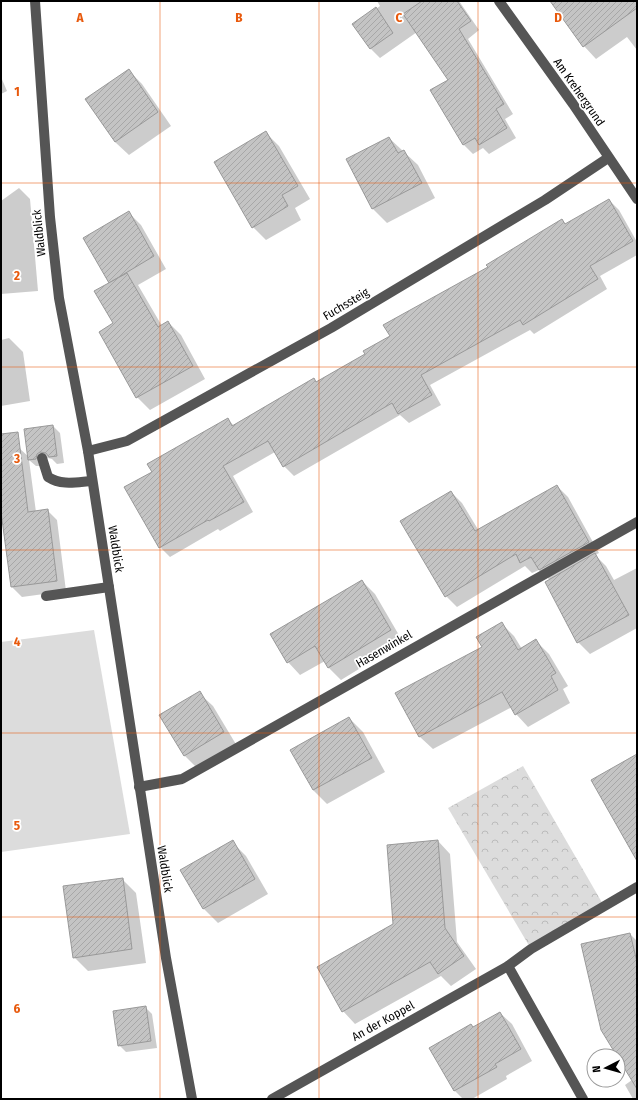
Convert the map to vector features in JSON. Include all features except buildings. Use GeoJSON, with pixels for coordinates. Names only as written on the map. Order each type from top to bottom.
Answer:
{"type":"FeatureCollection","features":[{"type":"Feature","properties":{"kind":"street","name":"Waldblick"},"geometry":{"type":"LineString","coordinates":[[35,1],[50,216],[59,298],[88,451],[166,958],[192,1099]]}},
{"type":"Feature","properties":{"kind":"street","name":"Am Krehergrund"},"geometry":{"type":"LineString","coordinates":[[499,1],[573,104],[637,199]]}},
{"type":"Feature","properties":{"kind":"street","name":"Fuchssteig"},"geometry":{"type":"LineString","coordinates":[[88,451],[127,441],[331,328],[545,200],[608,158]]}},
{"type":"Feature","properties":{"kind":"street"},"geometry":{"type":"LineString","coordinates":[[42,458],[48,477],[56,482],[64,483],[92,481]]}},
{"type":"Feature","properties":{"kind":"street","name":"Hasenwinkel"},"geometry":{"type":"LineString","coordinates":[[139,787],[182,779],[637,522]]}},
{"type":"Feature","properties":{"kind":"street"},"geometry":{"type":"LineString","coordinates":[[46,596],[109,587]]}},
{"type":"Feature","properties":{"kind":"street","name":"An der Koppel"},"geometry":{"type":"LineString","coordinates":[[272,1099],[508,966],[531,949],[637,887]]}},
{"type":"Feature","properties":{"kind":"street"},"geometry":{"type":"LineString","coordinates":[[508,966],[583,1099]]}},
{"type":"Feature","properties":{"kind":"green space"},"geometry":{"type":"Polygon","coordinates":[[[94,630],[130,834],[1,852],[1,642],[94,630]]]}},
{"type":"Feature","properties":{"kind":"green space"},"geometry":{"type":"Polygon","coordinates":[[[523,766],[604,906],[531,949],[448,808],[523,766]]]}}]}
